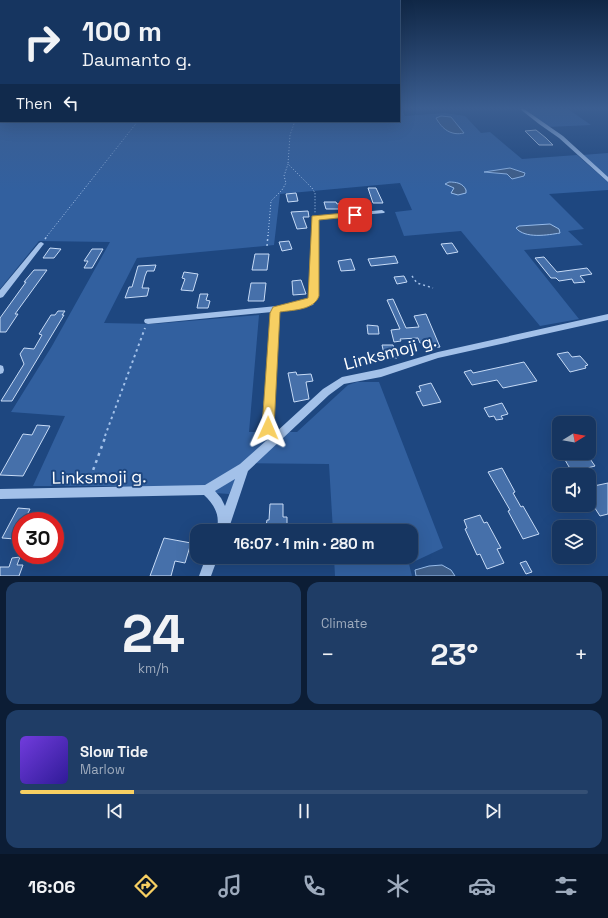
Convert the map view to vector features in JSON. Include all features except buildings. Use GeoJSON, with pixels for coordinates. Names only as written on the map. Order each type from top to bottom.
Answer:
{"type":"FeatureCollection","features":[{"type":"Feature","properties":{"kind":"street"},"geometry":{"type":"LineString","coordinates":[[559,136],[608,180]]}},
{"type":"Feature","properties":{"kind":"street"},"geometry":{"type":"LineString","coordinates":[[148,321],[277,309],[310,303],[314,296],[315,218],[382,212]]}},
{"type":"Feature","properties":{"kind":"street"},"geometry":{"type":"LineString","coordinates":[[0,295],[41,244]]}},
{"type":"Feature","properties":{"kind":"street"},"geometry":{"type":"LineString","coordinates":[[272,442],[267,422],[275,313],[277,309]]}},
{"type":"Feature","properties":{"kind":"street","name":"Linksmoji g."},"geometry":{"type":"LineString","coordinates":[[0,494],[206,490],[244,468],[326,392],[342,381],[381,373],[438,356],[608,318]]}},
{"type":"Feature","properties":{"kind":"street"},"geometry":{"type":"LineString","coordinates":[[224,524],[244,468]]}},
{"type":"Feature","properties":{"kind":"street"},"geometry":{"type":"LineString","coordinates":[[206,490],[216,498],[222,508],[223,524]]}},
{"type":"Feature","properties":{"kind":"street"},"geometry":{"type":"LineString","coordinates":[[205,576],[209,564]]}},
{"type":"Feature","properties":{"kind":"path"},"geometry":{"type":"LineString","coordinates":[[41,244],[126,136]]}},
{"type":"Feature","properties":{"kind":"path"},"geometry":{"type":"LineString","coordinates":[[267,246],[271,201],[282,190],[286,183],[284,176],[288,164],[290,136]]}},
{"type":"Feature","properties":{"kind":"path"},"geometry":{"type":"LineString","coordinates":[[288,164],[312,188],[315,193],[315,218]]}},
{"type":"Feature","properties":{"kind":"path"},"geometry":{"type":"LineString","coordinates":[[412,276],[417,283],[432,288]]}},
{"type":"Feature","properties":{"kind":"path"},"geometry":{"type":"LineString","coordinates":[[85,493],[148,321]]}},
{"type":"Feature","properties":{"kind":"shaded area"},"geometry":{"type":"Polygon","coordinates":[[[0,136],[495,136],[522,159],[577,155],[608,182],[608,190],[549,194],[584,229],[568,231],[583,245],[524,250],[579,319],[540,326],[461,231],[404,236],[395,212],[412,210],[400,183],[280,194],[274,245],[137,258],[104,323],[153,324],[259,315],[249,432],[297,432],[348,385],[357,382],[379,382],[443,548],[418,560],[418,524],[333,524],[329,464],[243,463],[229,494],[118,486],[33,486],[65,416],[11,412],[52,346],[110,242],[39,241],[0,289],[0,136]]]}},
{"type":"Feature","properties":{"kind":"shaded area"},"geometry":{"type":"Polygon","coordinates":[[[608,153],[608,178],[582,155],[608,153]]]}},
{"type":"Feature","properties":{"kind":"shaded area"},"geometry":{"type":"Polygon","coordinates":[[[510,168],[525,173],[524,176],[512,179],[507,174],[484,172],[510,168]]]}},
{"type":"Feature","properties":{"kind":"shaded area"},"geometry":{"type":"Polygon","coordinates":[[[449,182],[461,184],[465,188],[466,193],[458,195],[451,193],[454,188],[445,184],[449,182]]]}},
{"type":"Feature","properties":{"kind":"shaded area"},"geometry":{"type":"Polygon","coordinates":[[[550,224],[559,229],[560,233],[531,235],[525,234],[516,228],[519,226],[550,224]]]}},
{"type":"Feature","properties":{"kind":"shaded area"},"geometry":{"type":"Polygon","coordinates":[[[334,564],[409,564],[412,576],[335,576],[334,564]]]}},
{"type":"Feature","properties":{"kind":"shaded area"},"geometry":{"type":"Polygon","coordinates":[[[442,565],[451,570],[455,576],[416,576],[415,570],[429,566],[442,565]]]}},
{"type":"Feature","properties":{"kind":"route"},"geometry":{"type":"LineString","coordinates":[[268,428],[267,422],[275,313],[277,309],[280,308],[310,303],[314,296],[315,218],[355,215]]}}]}
